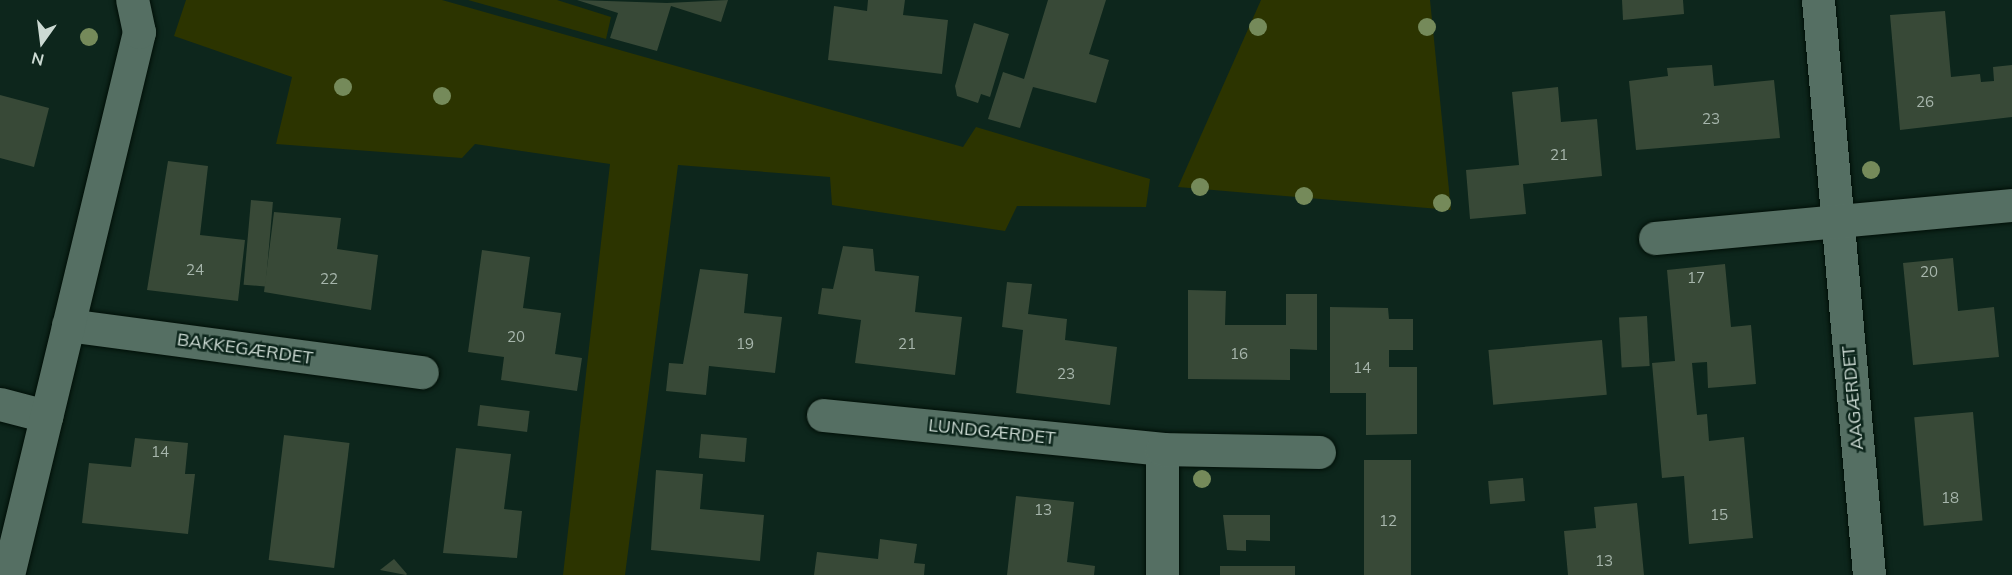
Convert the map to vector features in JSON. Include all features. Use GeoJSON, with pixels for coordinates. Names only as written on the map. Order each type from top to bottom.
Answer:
{"type":"FeatureCollection","features":[{"type":"Feature","properties":{"kind":"street"},"geometry":{"type":"LineString","coordinates":[[8,575],[139,32],[132,0]]}},
{"type":"Feature","properties":{"kind":"street","name":"AAGÆRDET"},"geometry":{"type":"LineString","coordinates":[[1818,0],[1869,575]]}},
{"type":"Feature","properties":{"kind":"street"},"geometry":{"type":"LineString","coordinates":[[1655,238],[2012,205]]}},
{"type":"Feature","properties":{"kind":"street","name":"BAKKEGÆRDET"},"geometry":{"type":"LineString","coordinates":[[68,325],[422,372]]}},
{"type":"Feature","properties":{"kind":"street"},"geometry":{"type":"LineString","coordinates":[[0,404],[46,416]]}},
{"type":"Feature","properties":{"kind":"street","name":"LUNDGÆRDET"},"geometry":{"type":"LineString","coordinates":[[823,415],[1162,449],[1319,452]]}},
{"type":"Feature","properties":{"kind":"street"},"geometry":{"type":"LineString","coordinates":[[1162,449],[1162,575]]}},
{"type":"Feature","properties":{"kind":"green space"},"geometry":{"type":"Polygon","coordinates":[[[186,0],[442,0],[963,147],[976,127],[1150,179],[1146,207],[1017,206],[1005,231],[832,205],[830,177],[678,165],[625,575],[563,575],[610,164],[475,144],[462,158],[276,144],[292,77],[174,36],[186,0]]]}},
{"type":"Feature","properties":{"kind":"green space"},"geometry":{"type":"Polygon","coordinates":[[[468,0],[557,0],[611,17],[606,39],[468,0]]]}},
{"type":"Feature","properties":{"kind":"green space"},"geometry":{"type":"Polygon","coordinates":[[[1261,0],[1430,0],[1451,210],[1178,187],[1261,0]]]}},
{"type":"Feature","properties":{"kind":"building"},"geometry":{"type":"Polygon","coordinates":[[[577,0],[667,3],[728,0],[721,22],[671,6],[657,51],[610,38],[618,13],[577,0]]]}},
{"type":"Feature","properties":{"kind":"building"},"geometry":{"type":"Polygon","coordinates":[[[868,0],[905,0],[903,15],[948,20],[942,74],[828,60],[834,6],[867,11],[868,0]]]}},
{"type":"Feature","properties":{"kind":"building"},"geometry":{"type":"Polygon","coordinates":[[[1048,0],[1106,0],[1089,54],[1109,60],[1096,103],[1033,87],[1020,128],[988,119],[1003,72],[1024,79],[1048,0]]]}},
{"type":"Feature","properties":{"kind":"building"},"geometry":{"type":"Polygon","coordinates":[[[1622,0],[1683,0],[1684,14],[1623,20],[1622,0]]]}},
{"type":"Feature","properties":{"kind":"building"},"geometry":{"type":"Polygon","coordinates":[[[1945,11],[1951,77],[1980,74],[1981,82],[1994,81],[1993,67],[2012,65],[2012,117],[1900,130],[1890,15],[1945,11]]]}},
{"type":"Feature","properties":{"kind":"building"},"geometry":{"type":"Polygon","coordinates":[[[974,23],[1009,34],[990,97],[981,94],[978,103],[957,96],[955,86],[974,23]]]}},
{"type":"Feature","properties":{"kind":"building"},"geometry":{"type":"Polygon","coordinates":[[[1712,65],[1714,86],[1774,80],[1780,138],[1636,150],[1629,81],[1668,76],[1667,68],[1712,65]]]}},
{"type":"Feature","properties":{"kind":"building"},"geometry":{"type":"Polygon","coordinates":[[[1558,87],[1561,122],[1597,119],[1602,176],[1523,184],[1526,214],[1470,219],[1466,170],[1519,165],[1512,92],[1558,87]]]}},
{"type":"Feature","properties":{"kind":"building"},"geometry":{"type":"Polygon","coordinates":[[[0,95],[49,108],[34,167],[0,158],[0,95]]]}},
{"type":"Feature","properties":{"kind":"building"},"geometry":{"type":"Polygon","coordinates":[[[168,161],[208,166],[200,235],[245,240],[238,301],[147,290],[168,161]]]}},
{"type":"Feature","properties":{"kind":"building"},"geometry":{"type":"Polygon","coordinates":[[[251,200],[273,202],[266,287],[244,285],[251,200]]]}},
{"type":"Feature","properties":{"kind":"building"},"geometry":{"type":"Polygon","coordinates":[[[274,212],[341,218],[337,249],[378,255],[371,310],[264,292],[274,212]]]}},
{"type":"Feature","properties":{"kind":"building"},"geometry":{"type":"Polygon","coordinates":[[[843,246],[873,249],[875,271],[919,276],[915,312],[962,317],[955,375],[855,363],[861,320],[818,314],[822,288],[833,289],[843,246]]]}},
{"type":"Feature","properties":{"kind":"building"},"geometry":{"type":"Polygon","coordinates":[[[482,250],[530,257],[523,308],[561,313],[555,354],[582,358],[577,391],[501,380],[504,357],[468,352],[482,250]]]}},
{"type":"Feature","properties":{"kind":"building"},"geometry":{"type":"Polygon","coordinates":[[[1953,258],[1958,311],[1994,307],[1999,357],[1913,365],[1903,263],[1953,258]]]}},
{"type":"Feature","properties":{"kind":"building"},"geometry":{"type":"Polygon","coordinates":[[[1725,264],[1731,327],[1751,325],[1756,384],[1708,388],[1707,362],[1692,363],[1697,415],[1707,414],[1709,441],[1744,437],[1753,538],[1689,544],[1684,476],[1662,478],[1652,363],[1675,361],[1667,270],[1725,264]]]}},
{"type":"Feature","properties":{"kind":"building"},"geometry":{"type":"Polygon","coordinates":[[[700,269],[748,274],[744,313],[782,317],[775,373],[709,366],[706,395],[666,391],[669,363],[683,364],[700,269]]]}},
{"type":"Feature","properties":{"kind":"building"},"geometry":{"type":"Polygon","coordinates":[[[1007,282],[1032,284],[1028,314],[1067,319],[1065,340],[1117,347],[1110,405],[1016,393],[1023,330],[1002,327],[1007,282]]]}},
{"type":"Feature","properties":{"kind":"building"},"geometry":{"type":"Polygon","coordinates":[[[1188,290],[1226,291],[1225,325],[1286,325],[1286,294],[1317,294],[1317,350],[1290,349],[1290,380],[1188,379],[1188,290]]]}},
{"type":"Feature","properties":{"kind":"building"},"geometry":{"type":"Polygon","coordinates":[[[1330,307],[1388,308],[1389,319],[1413,319],[1413,350],[1389,350],[1389,367],[1417,367],[1417,434],[1366,435],[1366,393],[1330,393],[1330,307]]]}},
{"type":"Feature","properties":{"kind":"building"},"geometry":{"type":"Polygon","coordinates":[[[1647,316],[1650,366],[1622,367],[1619,317],[1647,316]]]}},
{"type":"Feature","properties":{"kind":"building"},"geometry":{"type":"Polygon","coordinates":[[[1602,340],[1607,395],[1493,405],[1488,350],[1602,340]]]}},
{"type":"Feature","properties":{"kind":"building"},"geometry":{"type":"Polygon","coordinates":[[[480,405],[530,411],[527,432],[477,426],[480,405]]]}},
{"type":"Feature","properties":{"kind":"building"},"geometry":{"type":"Polygon","coordinates":[[[1973,412],[1982,521],[1924,526],[1914,417],[1973,412]]]}},
{"type":"Feature","properties":{"kind":"building"},"geometry":{"type":"Polygon","coordinates":[[[701,434],[747,438],[745,462],[699,458],[701,434]]]}},
{"type":"Feature","properties":{"kind":"building"},"geometry":{"type":"Polygon","coordinates":[[[284,435],[350,443],[334,568],[269,560],[284,435]]]}},
{"type":"Feature","properties":{"kind":"building"},"geometry":{"type":"Polygon","coordinates":[[[135,438],[188,443],[185,474],[195,474],[188,534],[82,523],[89,463],[131,467],[135,438]]]}},
{"type":"Feature","properties":{"kind":"building"},"geometry":{"type":"Polygon","coordinates":[[[456,448],[511,454],[504,509],[522,511],[517,558],[443,553],[456,448]]]}},
{"type":"Feature","properties":{"kind":"building"},"geometry":{"type":"Polygon","coordinates":[[[1364,460],[1411,460],[1411,575],[1364,575],[1364,460]]]}},
{"type":"Feature","properties":{"kind":"building"},"geometry":{"type":"Polygon","coordinates":[[[656,470],[703,474],[700,509],[764,515],[760,561],[651,550],[656,470]]]}},
{"type":"Feature","properties":{"kind":"building"},"geometry":{"type":"Polygon","coordinates":[[[1523,478],[1525,501],[1490,504],[1488,481],[1523,478]]]}},
{"type":"Feature","properties":{"kind":"building"},"geometry":{"type":"Polygon","coordinates":[[[1016,496],[1074,502],[1067,562],[1095,566],[1094,575],[1007,575],[1016,496]]]}},
{"type":"Feature","properties":{"kind":"building"},"geometry":{"type":"Polygon","coordinates":[[[1637,503],[1644,575],[1568,575],[1564,531],[1596,528],[1594,507],[1637,503]]]}},
{"type":"Feature","properties":{"kind":"building"},"geometry":{"type":"Polygon","coordinates":[[[1223,515],[1270,515],[1270,541],[1246,540],[1246,551],[1227,550],[1223,515]]]}},
{"type":"Feature","properties":{"kind":"building"},"geometry":{"type":"Polygon","coordinates":[[[880,539],[917,544],[914,563],[925,564],[924,575],[814,575],[817,552],[878,559],[880,539]]]}},
{"type":"Feature","properties":{"kind":"building"},"geometry":{"type":"Polygon","coordinates":[[[394,559],[407,574],[406,575],[380,570],[394,559]]]}},
{"type":"Feature","properties":{"kind":"building"},"geometry":{"type":"Polygon","coordinates":[[[1220,566],[1295,566],[1295,575],[1220,575],[1220,566]]]}}]}
